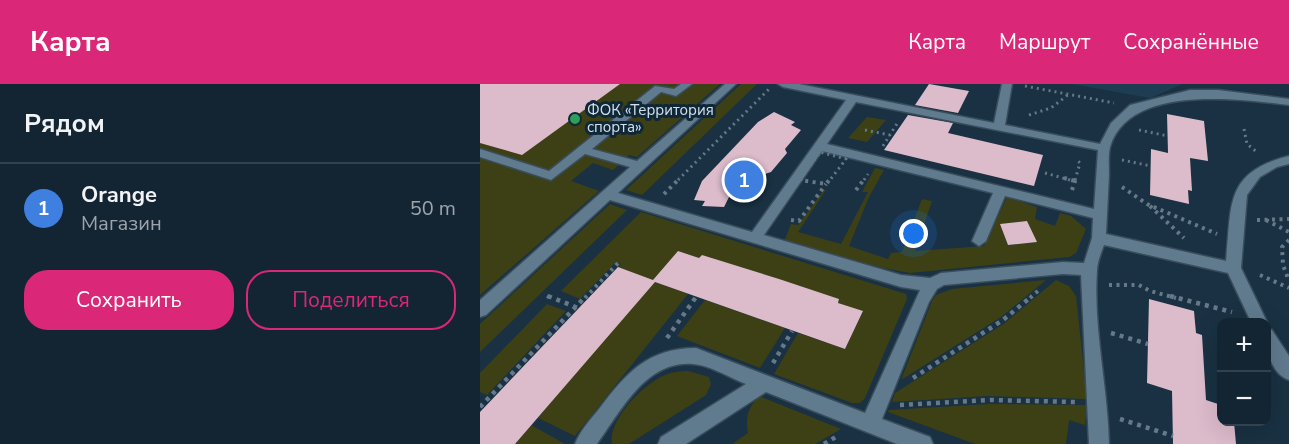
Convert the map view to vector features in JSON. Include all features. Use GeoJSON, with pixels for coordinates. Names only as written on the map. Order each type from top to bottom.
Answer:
{"type":"FeatureCollection","features":[{"type":"Feature","properties":{"kind":"street"},"geometry":{"type":"LineString","coordinates":[[480,153],[551,176],[659,88],[676,93],[687,84]]}},
{"type":"Feature","properties":{"kind":"street"},"geometry":{"type":"LineString","coordinates":[[480,309],[731,84]]}},
{"type":"Feature","properties":{"kind":"street"},"geometry":{"type":"LineString","coordinates":[[783,84],[907,109],[1000,122],[1104,152]]}},
{"type":"Feature","properties":{"kind":"street"},"geometry":{"type":"LineString","coordinates":[[1000,122],[1008,84]]}},
{"type":"Feature","properties":{"kind":"street"},"geometry":{"type":"LineString","coordinates":[[1099,444],[1100,413],[1090,326],[1089,277],[1099,238],[1104,152],[1115,125],[1134,107],[1190,93],[1203,92],[1289,102]]}},
{"type":"Feature","properties":{"kind":"street"},"geometry":{"type":"LineString","coordinates":[[755,238],[852,99]]}},
{"type":"Feature","properties":{"kind":"street"},"geometry":{"type":"LineString","coordinates":[[819,146],[1100,215]]}},
{"type":"Feature","properties":{"kind":"street"},"geometry":{"type":"LineString","coordinates":[[583,150],[640,166]]}},
{"type":"Feature","properties":{"kind":"street"},"geometry":{"type":"LineString","coordinates":[[1256,318],[1233,268],[1240,194],[1256,174],[1273,164],[1289,160]]}},
{"type":"Feature","properties":{"kind":"street"},"geometry":{"type":"LineString","coordinates":[[980,241],[1001,191]]}},
{"type":"Feature","properties":{"kind":"street"},"geometry":{"type":"LineString","coordinates":[[608,195],[902,281],[932,285]]}},
{"type":"Feature","properties":{"kind":"street"},"geometry":{"type":"LineString","coordinates":[[1099,238],[1233,268]]}},
{"type":"Feature","properties":{"kind":"street"},"geometry":{"type":"LineString","coordinates":[[876,409],[922,299],[932,285],[941,279],[1063,268],[1089,277]]}},
{"type":"Feature","properties":{"kind":"street"},"geometry":{"type":"LineString","coordinates":[[1271,343],[1289,372]]}},
{"type":"Feature","properties":{"kind":"street"},"geometry":{"type":"LineString","coordinates":[[585,444],[642,373],[659,361],[676,356],[696,356],[764,383],[876,409],[922,444]]}},
{"type":"Feature","properties":{"kind":"street"},"geometry":{"type":"LineString","coordinates":[[668,444],[764,383]]}},
{"type":"Feature","properties":{"kind":"path"},"geometry":{"type":"LineString","coordinates":[[650,207],[774,84]]}},
{"type":"Feature","properties":{"kind":"path"},"geometry":{"type":"LineString","coordinates":[[1015,84],[1134,107]]}},
{"type":"Feature","properties":{"kind":"path"},"geometry":{"type":"LineString","coordinates":[[1000,122],[1052,108],[1069,94]]}},
{"type":"Feature","properties":{"kind":"path"},"geometry":{"type":"LineString","coordinates":[[874,160],[907,109]]}},
{"type":"Feature","properties":{"kind":"path"},"geometry":{"type":"LineString","coordinates":[[1244,129],[1247,144],[1273,164]]}},
{"type":"Feature","properties":{"kind":"path"},"geometry":{"type":"LineString","coordinates":[[865,130],[890,135]]}},
{"type":"Feature","properties":{"kind":"path"},"geometry":{"type":"LineString","coordinates":[[1104,152],[1150,166]]}},
{"type":"Feature","properties":{"kind":"path"},"geometry":{"type":"LineString","coordinates":[[1071,208],[1062,196],[1071,192],[1075,181],[1080,162],[1075,158]]}},
{"type":"Feature","properties":{"kind":"path"},"geometry":{"type":"LineString","coordinates":[[1045,172],[1075,181]]}},
{"type":"Feature","properties":{"kind":"path"},"geometry":{"type":"LineString","coordinates":[[1102,175],[1147,204],[1234,242]]}},
{"type":"Feature","properties":{"kind":"path"},"geometry":{"type":"LineString","coordinates":[[772,243],[788,219],[799,221],[826,184]]}},
{"type":"Feature","properties":{"kind":"path"},"geometry":{"type":"LineString","coordinates":[[1147,204],[1211,262]]}},
{"type":"Feature","properties":{"kind":"path"},"geometry":{"type":"LineString","coordinates":[[1237,221],[1289,219]]}},
{"type":"Feature","properties":{"kind":"path"},"geometry":{"type":"LineString","coordinates":[[1265,220],[1289,232]]}},
{"type":"Feature","properties":{"kind":"path"},"geometry":{"type":"LineString","coordinates":[[1289,240],[1282,247],[1281,255],[1289,281]]}},
{"type":"Feature","properties":{"kind":"path"},"geometry":{"type":"LineString","coordinates":[[481,408],[578,308],[618,263]]}},
{"type":"Feature","properties":{"kind":"path"},"geometry":{"type":"LineString","coordinates":[[876,409],[1003,320],[1063,268]]}},
{"type":"Feature","properties":{"kind":"path"},"geometry":{"type":"LineString","coordinates":[[1089,277],[1139,285],[1150,291],[1246,318]]}},
{"type":"Feature","properties":{"kind":"path"},"geometry":{"type":"LineString","coordinates":[[547,296],[578,308]]}},
{"type":"Feature","properties":{"kind":"path"},"geometry":{"type":"LineString","coordinates":[[659,361],[669,333],[696,297]]}},
{"type":"Feature","properties":{"kind":"path"},"geometry":{"type":"LineString","coordinates":[[1090,326],[1148,344]]}},
{"type":"Feature","properties":{"kind":"path"},"geometry":{"type":"LineString","coordinates":[[764,383],[768,371],[792,331]]}},
{"type":"Feature","properties":{"kind":"path"},"geometry":{"type":"LineString","coordinates":[[876,409],[990,400],[1086,402],[1100,413],[1173,436]]}},
{"type":"Feature","properties":{"kind":"shaded area"},"geometry":{"type":"Polygon","coordinates":[[[1072,84],[1183,84],[1150,98],[1072,84]]]}},
{"type":"Feature","properties":{"kind":"green space","name":"ФОК «Территория спорта»"},"geometry":{"type":"Polygon","coordinates":[[[480,84],[720,84],[637,157],[629,155],[613,170],[593,163],[571,181],[599,191],[480,295],[480,84]]]}},
{"type":"Feature","properties":{"kind":"green space"},"geometry":{"type":"Polygon","coordinates":[[[741,84],[757,84],[642,195],[626,190],[741,84]]]}},
{"type":"Feature","properties":{"kind":"green space"},"geometry":{"type":"Polygon","coordinates":[[[867,117],[886,120],[867,142],[848,138],[867,117]]]}},
{"type":"Feature","properties":{"kind":"green space"},"geometry":{"type":"Polygon","coordinates":[[[875,168],[884,170],[869,197],[849,246],[888,259],[891,253],[902,252],[922,199],[932,201],[915,251],[984,246],[1007,197],[1037,207],[1035,219],[1055,226],[1060,213],[1071,216],[1086,229],[1076,253],[1069,257],[910,273],[784,242],[791,224],[798,225],[826,190],[798,232],[841,244],[868,192],[862,192],[875,168]],[[1027,221],[1001,224],[1008,245],[1036,242],[1027,221]]]}},
{"type":"Feature","properties":{"kind":"green space"},"geometry":{"type":"Polygon","coordinates":[[[610,204],[627,210],[480,352],[480,324],[610,204]]]}},
{"type":"Feature","properties":{"kind":"green space"},"geometry":{"type":"Polygon","coordinates":[[[641,212],[906,294],[907,299],[865,398],[860,403],[852,403],[774,374],[798,333],[845,349],[863,312],[838,303],[839,299],[702,255],[699,258],[678,251],[653,280],[618,267],[621,264],[616,262],[580,299],[561,291],[641,212]]]}},
{"type":"Feature","properties":{"kind":"green space"},"geometry":{"type":"Polygon","coordinates":[[[1046,280],[1001,317],[901,380],[936,295],[952,289],[1046,280]]]}},
{"type":"Feature","properties":{"kind":"green space"},"geometry":{"type":"Polygon","coordinates":[[[1056,280],[1069,286],[1076,296],[1087,399],[988,396],[892,402],[895,393],[1005,323],[1056,280]]]}},
{"type":"Feature","properties":{"kind":"green space"},"geometry":{"type":"Polygon","coordinates":[[[652,281],[688,294],[575,436],[538,418],[652,281]]]}},
{"type":"Feature","properties":{"kind":"green space"},"geometry":{"type":"Polygon","coordinates":[[[705,300],[785,328],[760,368],[677,336],[705,300]]]}},
{"type":"Feature","properties":{"kind":"green space"},"geometry":{"type":"Polygon","coordinates":[[[547,304],[566,311],[487,395],[480,392],[480,373],[547,304]]]}},
{"type":"Feature","properties":{"kind":"green space"},"geometry":{"type":"Polygon","coordinates":[[[688,371],[709,377],[711,384],[706,395],[629,444],[612,444],[612,435],[621,414],[638,394],[665,375],[688,371]]]}},
{"type":"Feature","properties":{"kind":"green space"},"geometry":{"type":"Polygon","coordinates":[[[759,396],[841,429],[815,444],[732,444],[748,433],[748,413],[759,396]]]}},
{"type":"Feature","properties":{"kind":"green space"},"geometry":{"type":"Polygon","coordinates":[[[989,404],[1087,405],[1085,425],[1069,420],[1066,444],[975,444],[888,412],[889,410],[989,404]]]}},
{"type":"Feature","properties":{"kind":"green space"},"geometry":{"type":"Polygon","coordinates":[[[531,425],[565,444],[515,444],[531,425]]]}},
{"type":"Feature","properties":{"kind":"building"},"geometry":{"type":"Polygon","coordinates":[[[480,84],[620,84],[522,155],[480,143],[480,84]]]}},
{"type":"Feature","properties":{"kind":"building"},"geometry":{"type":"Polygon","coordinates":[[[929,84],[969,91],[958,113],[915,105],[929,84]]]}},
{"type":"Feature","properties":{"kind":"building"},"geometry":{"type":"Polygon","coordinates":[[[774,112],[795,122],[791,125],[801,130],[785,149],[787,153],[771,172],[765,174],[759,182],[750,180],[743,198],[729,197],[724,207],[702,206],[705,201],[694,200],[702,181],[758,122],[774,112]]]}},
{"type":"Feature","properties":{"kind":"building"},"geometry":{"type":"Polygon","coordinates":[[[1167,114],[1204,121],[1208,161],[1190,158],[1192,191],[1188,190],[1189,204],[1150,195],[1151,149],[1168,153],[1167,114]]]}},
{"type":"Feature","properties":{"kind":"building"},"geometry":{"type":"Polygon","coordinates":[[[908,115],[953,123],[948,133],[1043,155],[1034,186],[884,150],[908,115]]]}},
{"type":"Feature","properties":{"kind":"building"},"geometry":{"type":"Polygon","coordinates":[[[1027,221],[1037,242],[1008,245],[1000,224],[1027,221]]]}},
{"type":"Feature","properties":{"kind":"building"},"geometry":{"type":"Polygon","coordinates":[[[678,251],[699,258],[702,255],[779,279],[839,299],[838,303],[863,311],[845,349],[655,282],[515,444],[480,444],[480,412],[618,267],[653,280],[678,251]]]}},
{"type":"Feature","properties":{"kind":"building"},"geometry":{"type":"Polygon","coordinates":[[[1149,299],[1194,311],[1196,333],[1202,335],[1206,400],[1217,404],[1217,426],[1234,426],[1236,444],[1173,444],[1172,391],[1147,383],[1149,299]]]}},
{"type":"Feature","properties":{"kind":"place","name":"ФОК «Территория спорта»"},"geometry":{"type":"Point","coordinates":[575,119]}},
{"type":"Feature","properties":{"kind":"place","name":"Orange"},"geometry":{"type":"Point","coordinates":[744,180]}}]}
